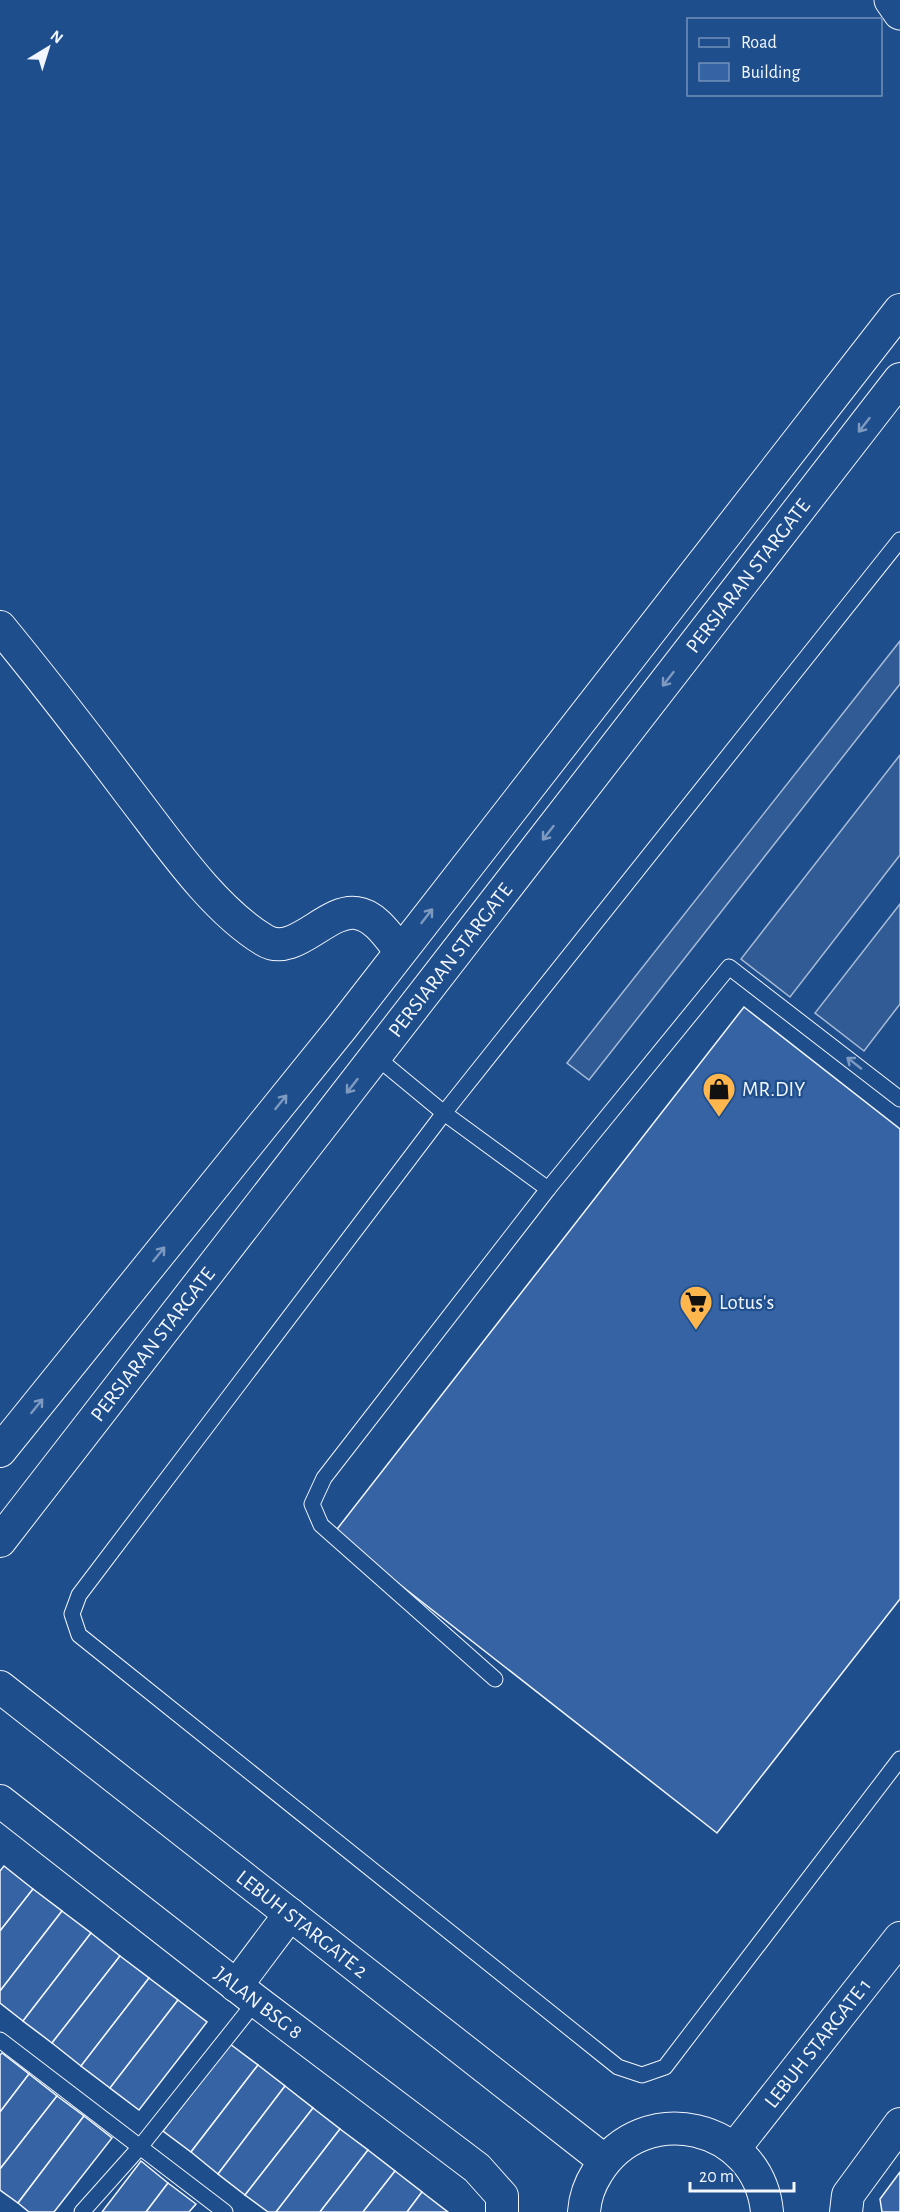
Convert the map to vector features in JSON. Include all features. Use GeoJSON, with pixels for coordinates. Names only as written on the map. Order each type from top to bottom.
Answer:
{"type":"FeatureCollection","features":[{"type":"Feature","properties":{"kind":"highway"},"geometry":{"type":"LineString","coordinates":[[891,0],[900,13]]}},
{"type":"Feature","properties":{"kind":"street","name":"PERSIARAN STARGATE"},"geometry":{"type":"LineString","coordinates":[[0,1451],[343,1026],[900,310]]}},
{"type":"Feature","properties":{"kind":"street","name":"PERSIARAN STARGATE"},"geometry":{"type":"LineString","coordinates":[[0,1541],[900,378]]}},
{"type":"Feature","properties":{"kind":"street"},"geometry":{"type":"LineString","coordinates":[[0,627],[51,689],[190,871],[236,918],[266,942],[285,945],[338,916],[356,913],[376,922],[400,951]]}},
{"type":"Feature","properties":{"kind":"street"},"geometry":{"type":"LineString","coordinates":[[343,1026],[375,1056]]}},
{"type":"Feature","properties":{"kind":"street","name":"LEBUH STARGATE 2"},"geometry":{"type":"LineString","coordinates":[[0,1687],[604,2160]]}},
{"type":"Feature","properties":{"kind":"street","name":"JALAN BSG 8"},"geometry":{"type":"LineString","coordinates":[[0,1801],[246,1993],[477,2168],[502,2196],[502,2212]]}},
{"type":"Feature","properties":{"kind":"street"},"geometry":{"type":"LineString","coordinates":[[246,1993],[290,1914]]}},
{"type":"Feature","properties":{"kind":"street","name":"LEBUH STARGATE 1"},"geometry":{"type":"LineString","coordinates":[[734,2149],[900,1938]]}},
{"type":"Feature","properties":{"kind":"street"},"geometry":{"type":"LineString","coordinates":[[846,2212],[848,2196],[900,2124]]}},
{"type":"Feature","properties":{"kind":"street"},"geometry":{"type":"LineString","coordinates":[[584,2212],[592,2181],[604,2160],[623,2144],[645,2133],[669,2128],[694,2130],[717,2138],[734,2149],[755,2173],[765,2198],[767,2212]]}},
{"type":"Feature","properties":{"kind":"lane"},"geometry":{"type":"LineString","coordinates":[[900,540],[444,1113],[79,1595],[72,1614],[79,1635],[618,2067],[642,2074],[665,2067],[900,1759]]}},
{"type":"Feature","properties":{"kind":"lane"},"geometry":{"type":"LineString","coordinates":[[495,1679],[321,1525],[312,1504],[324,1479],[548,1189],[729,967],[900,1099]]}},
{"type":"Feature","properties":{"kind":"lane"},"geometry":{"type":"LineString","coordinates":[[375,1056],[444,1113],[548,1189]]}},
{"type":"Feature","properties":{"kind":"lane"},"geometry":{"type":"LineString","coordinates":[[82,2212],[140,2147],[246,1993]]}},
{"type":"Feature","properties":{"kind":"lane"},"geometry":{"type":"LineString","coordinates":[[0,2040],[225,2212]]}},
{"type":"Feature","properties":{"kind":"shaded area"},"geometry":{"type":"Polygon","coordinates":[[[900,641],[900,684],[589,1080],[567,1063],[900,641]]]}},
{"type":"Feature","properties":{"kind":"shaded area"},"geometry":{"type":"Polygon","coordinates":[[[900,755],[900,855],[790,997],[741,959],[900,755]]]}},
{"type":"Feature","properties":{"kind":"shaded area"},"geometry":{"type":"Polygon","coordinates":[[[900,904],[900,1004],[864,1051],[815,1013],[900,904]]]}},
{"type":"Feature","properties":{"kind":"building","name":"Lotus's"},"geometry":{"type":"Polygon","coordinates":[[[744,1007],[900,1129],[900,1599],[717,1833],[334,1533],[744,1007]]]}},
{"type":"Feature","properties":{"kind":"building"},"geometry":{"type":"Polygon","coordinates":[[[4,1866],[33,1889],[0,1931],[0,1871],[4,1866]]]}},
{"type":"Feature","properties":{"kind":"building"},"geometry":{"type":"Polygon","coordinates":[[[33,1889],[62,1911],[0,1991],[0,1931],[33,1889]]]}},
{"type":"Feature","properties":{"kind":"building"},"geometry":{"type":"Polygon","coordinates":[[[62,1911],[91,1933],[23,2021],[0,2003],[0,1991],[62,1911]]]}},
{"type":"Feature","properties":{"kind":"building"},"geometry":{"type":"Polygon","coordinates":[[[91,1933],[120,1956],[52,2043],[23,2021],[91,1933]]]}},
{"type":"Feature","properties":{"kind":"building"},"geometry":{"type":"Polygon","coordinates":[[[120,1956],[149,1978],[81,2066],[52,2043],[120,1956]]]}},
{"type":"Feature","properties":{"kind":"building"},"geometry":{"type":"Polygon","coordinates":[[[149,1978],[178,2000],[110,2088],[81,2066],[149,1978]]]}},
{"type":"Feature","properties":{"kind":"building"},"geometry":{"type":"Polygon","coordinates":[[[178,2000],[207,2022],[139,2110],[110,2088],[178,2000]]]}},
{"type":"Feature","properties":{"kind":"building"},"geometry":{"type":"Polygon","coordinates":[[[230,2044],[258,2065],[191,2152],[163,2131],[230,2044]]]}},
{"type":"Feature","properties":{"kind":"building"},"geometry":{"type":"Polygon","coordinates":[[[2,2053],[29,2074],[0,2112],[0,2055],[2,2053]]]}},
{"type":"Feature","properties":{"kind":"building"},"geometry":{"type":"Polygon","coordinates":[[[258,2065],[285,2086],[218,2174],[191,2152],[258,2065]]]}},
{"type":"Feature","properties":{"kind":"building"},"geometry":{"type":"Polygon","coordinates":[[[29,2074],[57,2096],[0,2169],[0,2112],[29,2074]]]}},
{"type":"Feature","properties":{"kind":"building"},"geometry":{"type":"Polygon","coordinates":[[[285,2086],[313,2108],[245,2195],[218,2174],[285,2086]]]}},
{"type":"Feature","properties":{"kind":"building"},"geometry":{"type":"Polygon","coordinates":[[[57,2096],[84,2116],[18,2203],[0,2190],[0,2169],[57,2096]]]}},
{"type":"Feature","properties":{"kind":"building"},"geometry":{"type":"Polygon","coordinates":[[[313,2108],[340,2129],[276,2212],[268,2212],[245,2195],[313,2108]]]}},
{"type":"Feature","properties":{"kind":"building"},"geometry":{"type":"Polygon","coordinates":[[[84,2116],[112,2138],[54,2212],[29,2212],[18,2203],[84,2116]]]}},
{"type":"Feature","properties":{"kind":"building"},"geometry":{"type":"Polygon","coordinates":[[[340,2129],[368,2150],[320,2212],[276,2212],[340,2129]]]}},
{"type":"Feature","properties":{"kind":"building"},"geometry":{"type":"Polygon","coordinates":[[[368,2150],[395,2171],[363,2212],[320,2212],[368,2150]]]}},
{"type":"Feature","properties":{"kind":"building"},"geometry":{"type":"Polygon","coordinates":[[[141,2161],[168,2183],[146,2212],[102,2212],[141,2161]]]}},
{"type":"Feature","properties":{"kind":"building"},"geometry":{"type":"Polygon","coordinates":[[[395,2171],[422,2192],[407,2212],[363,2212],[395,2171]]]}},
{"type":"Feature","properties":{"kind":"building"},"geometry":{"type":"Polygon","coordinates":[[[900,2172],[900,2212],[882,2212],[880,2199],[900,2172]]]}},
{"type":"Feature","properties":{"kind":"building"},"geometry":{"type":"Polygon","coordinates":[[[168,2183],[196,2204],[189,2212],[146,2212],[168,2183]]]}},
{"type":"Feature","properties":{"kind":"building"},"geometry":{"type":"Polygon","coordinates":[[[422,2192],[448,2212],[407,2212],[422,2192]]]}},
{"type":"Feature","properties":{"kind":"place","name":"MR.DIY"},"geometry":{"type":"Point","coordinates":[719,1118]}},
{"type":"Feature","properties":{"kind":"place","name":"Lotus's"},"geometry":{"type":"Point","coordinates":[696,1331]}}]}
